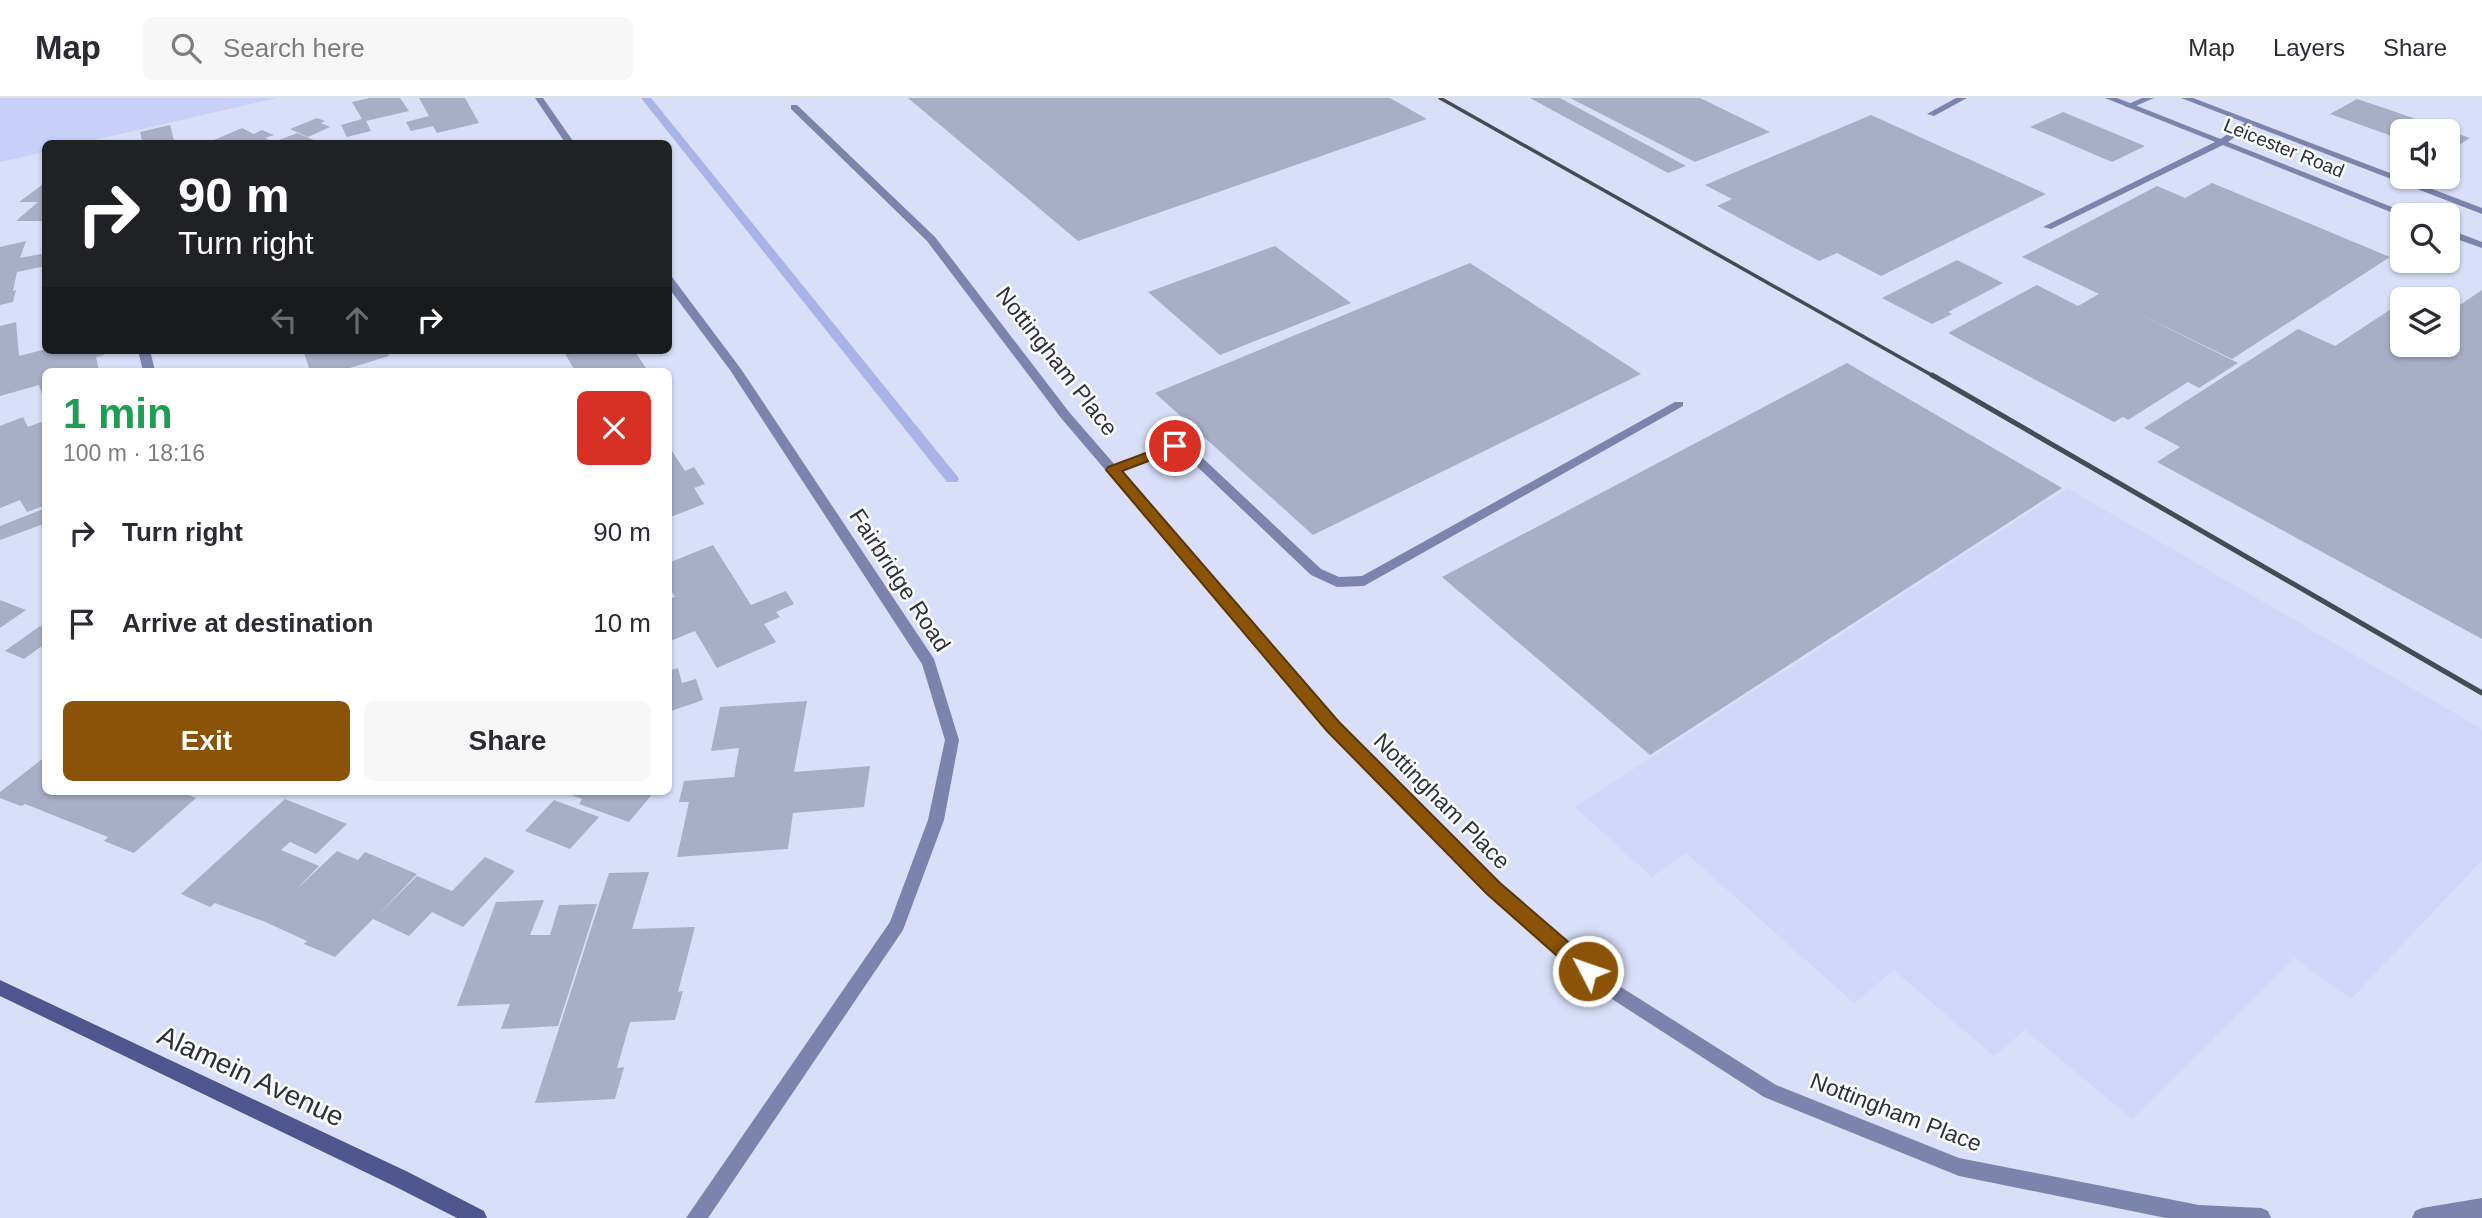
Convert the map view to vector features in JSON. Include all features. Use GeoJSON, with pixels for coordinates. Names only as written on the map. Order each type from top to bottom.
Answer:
{"type":"FeatureCollection","features":[{"type":"Feature","properties":{"kind":"street"},"geometry":{"type":"LineString","coordinates":[[539,98],[568,140]]}},
{"type":"Feature","properties":{"kind":"street"},"geometry":{"type":"LineString","coordinates":[[1931,114],[1963,98]]}},
{"type":"Feature","properties":{"kind":"street","name":"Leicester Road"},"geometry":{"type":"LineString","coordinates":[[2109,98],[2390,209]]}},
{"type":"Feature","properties":{"kind":"street"},"geometry":{"type":"LineString","coordinates":[[2129,106],[2151,98]]}},
{"type":"Feature","properties":{"kind":"street","name":"Leicester Road"},"geometry":{"type":"LineString","coordinates":[[2185,98],[2482,211]]}},
{"type":"Feature","properties":{"kind":"street","name":"Nottingham Place"},"geometry":{"type":"LineString","coordinates":[[794,107],[931,239],[1065,415],[1333,727],[1494,888],[1607,987],[1770,1091],[1959,1167],[2199,1215],[2261,1218]]}},
{"type":"Feature","properties":{"kind":"street"},"geometry":{"type":"LineString","coordinates":[[2048,227],[2222,142],[2249,123]]}},
{"type":"Feature","properties":{"kind":"street"},"geometry":{"type":"LineString","coordinates":[[2460,237],[2482,245]]}},
{"type":"Feature","properties":{"kind":"street","name":"Fairbridge Road"},"geometry":{"type":"LineString","coordinates":[[672,284],[736,369],[929,663],[952,740],[936,820],[897,925],[696,1218]]}},
{"type":"Feature","properties":{"kind":"street"},"geometry":{"type":"LineString","coordinates":[[1113,470],[1175,446],[1189,452],[1316,572],[1337,582],[1364,580],[1679,404]]}},
{"type":"Feature","properties":{"kind":"street","name":"Alamein Avenue"},"geometry":{"type":"LineString","coordinates":[[0,988],[401,1179],[477,1218]]}},
{"type":"Feature","properties":{"kind":"street"},"geometry":{"type":"LineString","coordinates":[[2422,1218],[2482,1208]]}},
{"type":"Feature","properties":{"kind":"shaded area"},"geometry":{"type":"Polygon","coordinates":[[[0,98],[277,98],[94,140],[42,140],[42,153],[0,162],[0,98]]]}},
{"type":"Feature","properties":{"kind":"shaded area"},"geometry":{"type":"Polygon","coordinates":[[[2067,488],[2482,729],[2482,860],[2351,999],[2294,958],[2132,1119],[2025,1030],[1994,1056],[1894,970],[1854,1003],[1686,853],[1652,877],[1575,807],[2067,488]]]}},
{"type":"Feature","properties":{"kind":"building"},"geometry":{"type":"Polygon","coordinates":[[[370,98],[400,98],[409,111],[366,121],[371,131],[347,137],[341,125],[362,119],[352,102],[370,98]]]}},
{"type":"Feature","properties":{"kind":"building"},"geometry":{"type":"Polygon","coordinates":[[[419,98],[465,98],[479,123],[437,133],[433,126],[411,131],[406,122],[429,116],[419,98]]]}},
{"type":"Feature","properties":{"kind":"building"},"geometry":{"type":"Polygon","coordinates":[[[908,98],[1390,98],[1427,119],[1078,241],[908,98]]]}},
{"type":"Feature","properties":{"kind":"building"},"geometry":{"type":"Polygon","coordinates":[[[1530,98],[1560,98],[1686,166],[1668,173],[1530,98]]]}},
{"type":"Feature","properties":{"kind":"building"},"geometry":{"type":"Polygon","coordinates":[[[1570,98],[1700,98],[1770,132],[1695,162],[1570,98]]]}},
{"type":"Feature","properties":{"kind":"building"},"geometry":{"type":"Polygon","coordinates":[[[2357,99],[2415,119],[2390,119],[2390,135],[2330,114],[2357,99]]]}},
{"type":"Feature","properties":{"kind":"building"},"geometry":{"type":"Polygon","coordinates":[[[2063,112],[2145,146],[2112,162],[2030,127],[2063,112]]]}},
{"type":"Feature","properties":{"kind":"building"},"geometry":{"type":"Polygon","coordinates":[[[1871,115],[2046,194],[1881,276],[1837,253],[1819,261],[1717,206],[1732,199],[1705,185],[1871,115]]]}},
{"type":"Feature","properties":{"kind":"building"},"geometry":{"type":"Polygon","coordinates":[[[317,118],[330,127],[308,137],[290,129],[317,118]]]}},
{"type":"Feature","properties":{"kind":"building"},"geometry":{"type":"Polygon","coordinates":[[[170,125],[174,140],[142,140],[140,132],[170,125]]]}},
{"type":"Feature","properties":{"kind":"building"},"geometry":{"type":"Polygon","coordinates":[[[242,128],[254,134],[262,130],[274,135],[265,138],[270,140],[214,140],[242,128]]]}},
{"type":"Feature","properties":{"kind":"building"},"geometry":{"type":"Polygon","coordinates":[[[297,133],[314,140],[279,140],[297,133]]]}},
{"type":"Feature","properties":{"kind":"building"},"geometry":{"type":"Polygon","coordinates":[[[2460,135],[2470,138],[2460,144],[2460,135]]]}},
{"type":"Feature","properties":{"kind":"building"},"geometry":{"type":"Polygon","coordinates":[[[2212,183],[2390,257],[2232,359],[2133,311],[2238,363],[2199,388],[2188,382],[2128,420],[2123,417],[2114,422],[1948,333],[2037,285],[2078,306],[2099,294],[2022,257],[2157,186],[2185,198],[2212,183]]]}},
{"type":"Feature","properties":{"kind":"building"},"geometry":{"type":"Polygon","coordinates":[[[42,185],[42,221],[16,221],[38,202],[19,202],[42,185]]]}},
{"type":"Feature","properties":{"kind":"building"},"geometry":{"type":"Polygon","coordinates":[[[26,241],[20,258],[42,254],[42,267],[17,272],[13,302],[0,305],[0,247],[26,241]]]}},
{"type":"Feature","properties":{"kind":"building"},"geometry":{"type":"Polygon","coordinates":[[[1275,246],[1351,303],[1220,355],[1148,292],[1275,246]]]}},
{"type":"Feature","properties":{"kind":"building"},"geometry":{"type":"Polygon","coordinates":[[[1957,260],[2003,283],[1948,312],[1952,314],[1932,324],[1882,298],[1957,260]]]}},
{"type":"Feature","properties":{"kind":"building"},"geometry":{"type":"Polygon","coordinates":[[[1470,263],[1641,374],[1313,535],[1155,393],[1470,263]]]}},
{"type":"Feature","properties":{"kind":"building"},"geometry":{"type":"Polygon","coordinates":[[[2482,290],[2482,639],[2157,462],[2180,447],[2144,428],[2298,329],[2335,346],[2390,310],[2390,357],[2460,357],[2460,305],[2482,290]]]}},
{"type":"Feature","properties":{"kind":"building"},"geometry":{"type":"Polygon","coordinates":[[[16,322],[19,356],[42,350],[42,354],[104,355],[96,357],[98,368],[42,368],[42,395],[39,385],[0,396],[0,326],[16,322]]]}},
{"type":"Feature","properties":{"kind":"building"},"geometry":{"type":"Polygon","coordinates":[[[304,354],[389,356],[350,368],[309,368],[304,354]]]}},
{"type":"Feature","properties":{"kind":"building"},"geometry":{"type":"Polygon","coordinates":[[[565,354],[637,354],[646,368],[573,368],[565,354]]]}},
{"type":"Feature","properties":{"kind":"building"},"geometry":{"type":"Polygon","coordinates":[[[1847,363],[2062,488],[1650,755],[1442,577],[1847,363]]]}},
{"type":"Feature","properties":{"kind":"building"},"geometry":{"type":"Polygon","coordinates":[[[23,417],[28,427],[42,422],[42,506],[27,512],[20,500],[0,508],[0,426],[23,417]]]}},
{"type":"Feature","properties":{"kind":"building"},"geometry":{"type":"Polygon","coordinates":[[[672,451],[685,471],[694,467],[705,484],[694,488],[704,504],[672,516],[672,451]]]}},
{"type":"Feature","properties":{"kind":"building"},"geometry":{"type":"Polygon","coordinates":[[[42,510],[42,524],[0,540],[0,526],[42,510]]]}},
{"type":"Feature","properties":{"kind":"building"},"geometry":{"type":"Polygon","coordinates":[[[713,545],[751,605],[786,591],[794,604],[776,612],[780,617],[764,624],[776,642],[717,668],[695,631],[672,640],[672,598],[675,597],[672,592],[672,561],[713,545]]]}},
{"type":"Feature","properties":{"kind":"building"},"geometry":{"type":"Polygon","coordinates":[[[0,600],[26,610],[0,628],[0,600]]]}},
{"type":"Feature","properties":{"kind":"building"},"geometry":{"type":"Polygon","coordinates":[[[42,627],[42,646],[24,659],[5,651],[42,627]]]}},
{"type":"Feature","properties":{"kind":"building"},"geometry":{"type":"Polygon","coordinates":[[[678,668],[682,683],[696,679],[703,700],[672,711],[672,670],[678,668]]]}},
{"type":"Feature","properties":{"kind":"building"},"geometry":{"type":"Polygon","coordinates":[[[807,701],[794,772],[870,766],[864,807],[793,813],[788,849],[677,857],[689,802],[679,802],[684,781],[734,777],[739,748],[711,751],[720,707],[807,701]]]}},
{"type":"Feature","properties":{"kind":"building"},"geometry":{"type":"Polygon","coordinates":[[[42,759],[42,795],[188,795],[196,798],[134,853],[104,841],[108,837],[25,804],[21,806],[0,798],[0,792],[42,759]]]}},
{"type":"Feature","properties":{"kind":"building"},"geometry":{"type":"Polygon","coordinates":[[[571,795],[652,795],[629,822],[579,804],[582,799],[571,795]]]}},
{"type":"Feature","properties":{"kind":"building"},"geometry":{"type":"Polygon","coordinates":[[[285,799],[347,824],[316,854],[290,842],[281,850],[319,866],[295,891],[337,851],[358,860],[365,852],[417,874],[376,917],[417,876],[452,891],[485,857],[515,871],[463,927],[432,912],[409,936],[373,919],[335,957],[304,944],[307,941],[263,921],[215,903],[210,907],[181,894],[285,799]]]}},
{"type":"Feature","properties":{"kind":"building"},"geometry":{"type":"Polygon","coordinates":[[[554,800],[599,817],[570,849],[525,831],[554,800]]]}},
{"type":"Feature","properties":{"kind":"building"},"geometry":{"type":"Polygon","coordinates":[[[649,872],[632,929],[695,927],[678,992],[683,991],[675,1020],[630,1022],[617,1068],[624,1067],[615,1099],[535,1103],[609,873],[649,872]]]}},
{"type":"Feature","properties":{"kind":"building"},"geometry":{"type":"Polygon","coordinates":[[[544,900],[530,935],[550,935],[559,905],[597,904],[558,1026],[501,1029],[510,1004],[457,1006],[496,902],[544,900]]]}},
{"type":"Feature","properties":{"kind":"waterway"},"geometry":{"type":"LineString","coordinates":[[646,98],[952,479]]}},
{"type":"Feature","properties":{"kind":"railway"},"geometry":{"type":"LineString","coordinates":[[1440,98],[1935,377]]}},
{"type":"Feature","properties":{"kind":"railway"},"geometry":{"type":"LineString","coordinates":[[1932,375],[2482,693]]}},
{"type":"Feature","properties":{"kind":"route"},"geometry":{"type":"LineString","coordinates":[[1175,446],[1113,470],[1333,727],[1494,888],[1588,971]]}}]}
